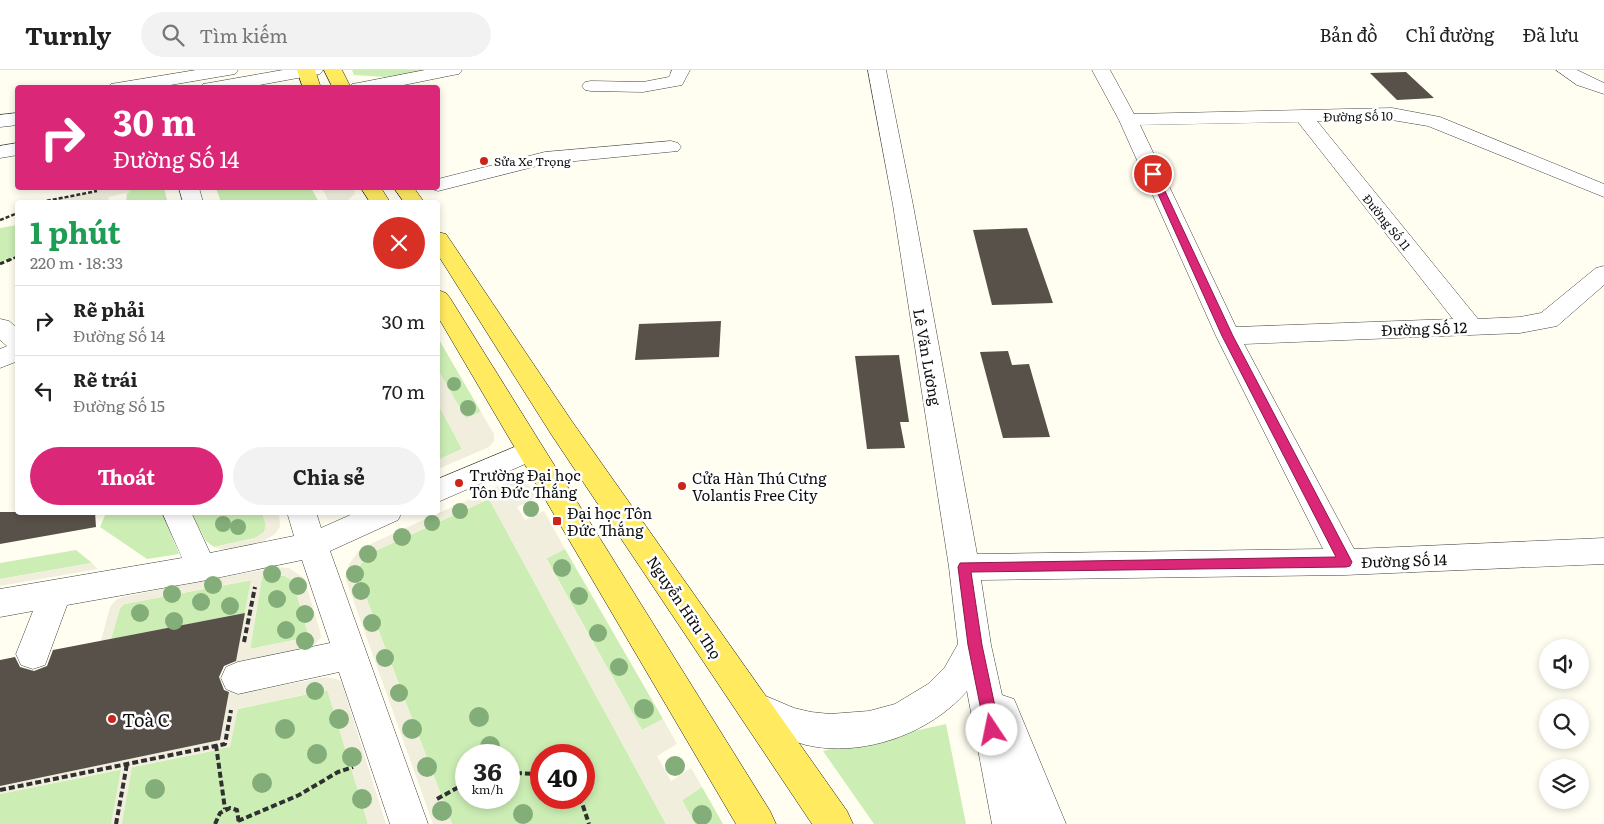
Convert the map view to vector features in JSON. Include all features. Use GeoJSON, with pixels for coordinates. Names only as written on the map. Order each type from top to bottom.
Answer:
{"type":"FeatureCollection","features":[{"type":"Feature","properties":{"kind":"main road"},"geometry":{"type":"LineString","coordinates":[[333,70],[340,85]]}},
{"type":"Feature","properties":{"kind":"main road","name":"Nguyễn Hữu Thọ"},"geometry":{"type":"LineString","coordinates":[[440,241],[561,427],[834,824]]}},
{"type":"Feature","properties":{"kind":"main road"},"geometry":{"type":"LineString","coordinates":[[440,301],[529,451],[757,824]]}},
{"type":"Feature","properties":{"kind":"street"},"geometry":{"type":"LineString","coordinates":[[136,85],[229,70]]}},
{"type":"Feature","properties":{"kind":"street"},"geometry":{"type":"LineString","coordinates":[[374,85],[453,70]]}},
{"type":"Feature","properties":{"kind":"street"},"geometry":{"type":"LineString","coordinates":[[591,86],[643,87],[668,83],[676,81],[681,70]]}},
{"type":"Feature","properties":{"kind":"street","name":"Lê Văn Lương"},"geometry":{"type":"LineString","coordinates":[[878,70],[903,205],[964,567],[975,645],[1011,824]]}},
{"type":"Feature","properties":{"kind":"street"},"geometry":{"type":"LineString","coordinates":[[1101,70],[1128,120],[1228,336],[1346,562]]}},
{"type":"Feature","properties":{"kind":"street"},"geometry":{"type":"LineString","coordinates":[[1565,70],[1583,81],[1604,89]]}},
{"type":"Feature","properties":{"kind":"street"},"geometry":{"type":"LineString","coordinates":[[243,85],[309,79]]}},
{"type":"Feature","properties":{"kind":"street"},"geometry":{"type":"LineString","coordinates":[[0,106],[15,104]]}},
{"type":"Feature","properties":{"kind":"street","name":"Đường Số 10"},"geometry":{"type":"LineString","coordinates":[[1128,120],[1392,114],[1433,120],[1604,191]]}},
{"type":"Feature","properties":{"kind":"street","name":"Đường Số 11"},"geometry":{"type":"LineString","coordinates":[[1304,117],[1471,326]]}},
{"type":"Feature","properties":{"kind":"street"},"geometry":{"type":"LineString","coordinates":[[0,121],[15,118]]}},
{"type":"Feature","properties":{"kind":"street"},"geometry":{"type":"LineString","coordinates":[[440,184],[545,158],[671,147]]}},
{"type":"Feature","properties":{"kind":"street"},"geometry":{"type":"LineString","coordinates":[[0,152],[15,150]]}},
{"type":"Feature","properties":{"kind":"street"},"geometry":{"type":"LineString","coordinates":[[409,195],[425,190]]}},
{"type":"Feature","properties":{"kind":"street","name":"Đường Số 12"},"geometry":{"type":"LineString","coordinates":[[1228,336],[1520,325],[1548,320],[1604,274]]}},
{"type":"Feature","properties":{"kind":"street"},"geometry":{"type":"LineString","coordinates":[[0,327],[15,340]]}},
{"type":"Feature","properties":{"kind":"street"},"geometry":{"type":"LineString","coordinates":[[0,359],[15,352]]}},
{"type":"Feature","properties":{"kind":"street"},"geometry":{"type":"LineString","coordinates":[[440,490],[529,451]]}},
{"type":"Feature","properties":{"kind":"street"},"geometry":{"type":"LineString","coordinates":[[177,515],[202,568]]}},
{"type":"Feature","properties":{"kind":"street"},"geometry":{"type":"LineString","coordinates":[[302,515],[409,824]]}},
{"type":"Feature","properties":{"kind":"street"},"geometry":{"type":"LineString","coordinates":[[0,603],[202,568],[313,545],[381,515]]}},
{"type":"Feature","properties":{"kind":"street","name":"Đường Số 14"},"geometry":{"type":"LineString","coordinates":[[964,567],[1346,562],[1604,551]]}},
{"type":"Feature","properties":{"kind":"street"},"geometry":{"type":"LineString","coordinates":[[33,654],[55,594]]}},
{"type":"Feature","properties":{"kind":"street"},"geometry":{"type":"LineString","coordinates":[[754,707],[810,729],[849,731],[891,722],[928,706],[949,687],[956,680],[975,645]]}},
{"type":"Feature","properties":{"kind":"street","name":"Lê Văn Lương"},"geometry":{"type":"LineString","coordinates":[[975,645],[1047,824]]}},
{"type":"Feature","properties":{"kind":"street"},"geometry":{"type":"LineString","coordinates":[[238,678],[351,654]]}},
{"type":"Feature","properties":{"kind":"path"},"geometry":{"type":"LineString","coordinates":[[51,200],[97,191]]}},
{"type":"Feature","properties":{"kind":"path"},"geometry":{"type":"LineString","coordinates":[[0,220],[15,214]]}},
{"type":"Feature","properties":{"kind":"path"},"geometry":{"type":"LineString","coordinates":[[0,264],[15,257]]}},
{"type":"Feature","properties":{"kind":"path"},"geometry":{"type":"LineString","coordinates":[[0,790],[225,744],[256,583]]}},
{"type":"Feature","properties":{"kind":"path"},"geometry":{"type":"LineString","coordinates":[[216,746],[225,809]]}},
{"type":"Feature","properties":{"kind":"path"},"geometry":{"type":"LineString","coordinates":[[116,824],[127,764]]}},
{"type":"Feature","properties":{"kind":"path"},"geometry":{"type":"LineString","coordinates":[[215,824],[217,817],[225,809],[233,808],[237,810],[238,822],[299,795],[338,772],[358,764]]}},
{"type":"Feature","properties":{"kind":"path"},"geometry":{"type":"LineString","coordinates":[[434,800],[455,788]]}},
{"type":"Feature","properties":{"kind":"path"},"geometry":{"type":"LineString","coordinates":[[584,809],[589,824]]}},
{"type":"Feature","properties":{"kind":"green space"},"geometry":{"type":"Polygon","coordinates":[[[352,70],[426,70],[386,77],[354,75],[352,70]]]}},
{"type":"Feature","properties":{"kind":"green space"},"geometry":{"type":"Polygon","coordinates":[[[130,190],[164,190],[167,200],[126,200],[127,193],[130,190]]]}},
{"type":"Feature","properties":{"kind":"green space"},"geometry":{"type":"Polygon","coordinates":[[[217,190],[312,190],[318,200],[220,200],[217,190]]]}},
{"type":"Feature","properties":{"kind":"green space"},"geometry":{"type":"Polygon","coordinates":[[[15,225],[15,256],[0,263],[0,228],[15,225]]]}},
{"type":"Feature","properties":{"kind":"green space"},"geometry":{"type":"Polygon","coordinates":[[[440,341],[481,412],[466,419],[440,374],[440,341]]]}},
{"type":"Feature","properties":{"kind":"green space"},"geometry":{"type":"Polygon","coordinates":[[[440,408],[462,449],[440,459],[440,408]]]}},
{"type":"Feature","properties":{"kind":"green space"},"geometry":{"type":"Polygon","coordinates":[[[489,499],[666,824],[452,824],[359,579],[358,568],[375,551],[489,499]]]}},
{"type":"Feature","properties":{"kind":"green space"},"geometry":{"type":"Polygon","coordinates":[[[105,515],[163,515],[179,554],[147,559],[100,527],[105,515]]]}},
{"type":"Feature","properties":{"kind":"green space"},"geometry":{"type":"Polygon","coordinates":[[[192,515],[263,515],[266,525],[264,532],[255,538],[214,547],[206,541],[192,515]]]}},
{"type":"Feature","properties":{"kind":"green space"},"geometry":{"type":"Polygon","coordinates":[[[565,549],[663,719],[642,730],[546,558],[565,549]]]}},
{"type":"Feature","properties":{"kind":"green space"},"geometry":{"type":"Polygon","coordinates":[[[76,550],[92,563],[0,579],[0,563],[76,550]]]}},
{"type":"Feature","properties":{"kind":"green space"},"geometry":{"type":"Polygon","coordinates":[[[285,576],[293,581],[309,637],[250,649],[262,577],[285,576]]]}},
{"type":"Feature","properties":{"kind":"green space"},"geometry":{"type":"Polygon","coordinates":[[[252,580],[245,613],[111,639],[120,608],[124,604],[252,580]]]}},
{"type":"Feature","properties":{"kind":"green space"},"geometry":{"type":"Polygon","coordinates":[[[328,690],[368,824],[0,824],[0,794],[217,750],[238,709],[328,690]]]}},
{"type":"Feature","properties":{"kind":"green space"},"geometry":{"type":"Polygon","coordinates":[[[946,724],[966,824],[874,824],[823,751],[946,724]]]}},
{"type":"Feature","properties":{"kind":"green space"},"geometry":{"type":"Polygon","coordinates":[[[702,787],[723,824],[695,824],[682,800],[702,787]]]}},
{"type":"Feature","properties":{"kind":"shaded area"},"geometry":{"type":"Polygon","coordinates":[[[97,190],[130,190],[130,192],[109,197],[108,200],[53,200],[96,192],[97,190]]]}},
{"type":"Feature","properties":{"kind":"shaded area"},"geometry":{"type":"Polygon","coordinates":[[[323,190],[354,190],[355,194],[348,200],[328,200],[323,190]]]}},
{"type":"Feature","properties":{"kind":"shaded area"},"geometry":{"type":"Polygon","coordinates":[[[440,373],[466,418],[481,412],[494,434],[494,441],[489,447],[440,468],[440,459],[462,449],[440,408],[440,373]]]}},
{"type":"Feature","properties":{"kind":"shaded area"},"geometry":{"type":"Polygon","coordinates":[[[519,479],[529,485],[536,498],[517,507],[525,520],[544,511],[565,549],[546,559],[642,730],[663,719],[677,744],[657,756],[671,781],[691,768],[702,787],[682,800],[695,824],[666,824],[489,499],[375,551],[358,568],[359,579],[452,824],[433,824],[345,577],[349,564],[358,552],[368,545],[434,515],[440,515],[440,512],[512,480],[519,479]]]}},
{"type":"Feature","properties":{"kind":"shaded area"},"geometry":{"type":"Polygon","coordinates":[[[263,515],[279,515],[280,527],[275,534],[260,543],[228,551],[214,547],[255,538],[264,532],[266,525],[263,515]]]}},
{"type":"Feature","properties":{"kind":"shaded area"},"geometry":{"type":"Polygon","coordinates":[[[92,563],[98,569],[0,586],[0,579],[92,563]]]}},
{"type":"Feature","properties":{"kind":"shaded area"},"geometry":{"type":"Polygon","coordinates":[[[277,567],[289,568],[304,578],[321,637],[316,643],[306,648],[249,660],[242,693],[327,677],[339,680],[342,684],[386,824],[368,824],[327,690],[238,709],[230,747],[132,767],[122,824],[111,824],[121,769],[0,794],[0,786],[220,740],[251,580],[124,604],[120,608],[111,639],[101,641],[110,607],[116,600],[122,597],[277,567]],[[275,575],[262,578],[250,649],[309,637],[293,581],[285,576],[275,575]]]}},
{"type":"Feature","properties":{"kind":"building"},"geometry":{"type":"Polygon","coordinates":[[[1406,72],[1434,98],[1397,100],[1370,73],[1406,72]]]}},
{"type":"Feature","properties":{"kind":"building"},"geometry":{"type":"Polygon","coordinates":[[[1027,228],[1053,303],[992,305],[973,230],[1027,228]]]}},
{"type":"Feature","properties":{"kind":"building"},"geometry":{"type":"Polygon","coordinates":[[[721,321],[719,357],[635,360],[639,324],[721,321]]]}},
{"type":"Feature","properties":{"kind":"building"},"geometry":{"type":"Polygon","coordinates":[[[1008,351],[1012,365],[1029,364],[1050,437],[1003,438],[980,352],[1008,351]]]}},
{"type":"Feature","properties":{"kind":"building"},"geometry":{"type":"Polygon","coordinates":[[[899,355],[909,422],[900,422],[905,448],[867,449],[855,356],[899,355]]]}},
{"type":"Feature","properties":{"kind":"building"},"geometry":{"type":"Polygon","coordinates":[[[0,512],[15,512],[15,515],[95,515],[96,527],[0,544],[0,512]]]}},
{"type":"Feature","properties":{"kind":"building","name":"Toà C"},"geometry":{"type":"Polygon","coordinates":[[[245,613],[236,661],[224,666],[219,677],[224,690],[229,692],[220,740],[0,786],[0,660],[15,657],[20,667],[34,671],[47,666],[53,650],[245,613]]]}},
{"type":"Feature","properties":{"kind":"place","name":"Sửa Xe Trọng"},"geometry":{"type":"Point","coordinates":[484,161]}},
{"type":"Feature","properties":{"kind":"place","name":"Trường Đại học Tôn Đức Thắng"},"geometry":{"type":"Point","coordinates":[459,483]}},
{"type":"Feature","properties":{"kind":"place","name":"Cửa Hàn Thú Cưng Volantis Free City"},"geometry":{"type":"Point","coordinates":[682,486]}},
{"type":"Feature","properties":{"kind":"place","name":"Đại học Tôn Đức Thắng"},"geometry":{"type":"Point","coordinates":[557,521]}},
{"type":"Feature","properties":{"kind":"place","name":"Toà C"},"geometry":{"type":"Point","coordinates":[112,719]}},
{"type":"Feature","properties":{"kind":"route"},"geometry":{"type":"LineString","coordinates":[[992,730],[975,645],[964,567],[1346,562],[1228,336],[1153,174]]}}]}
